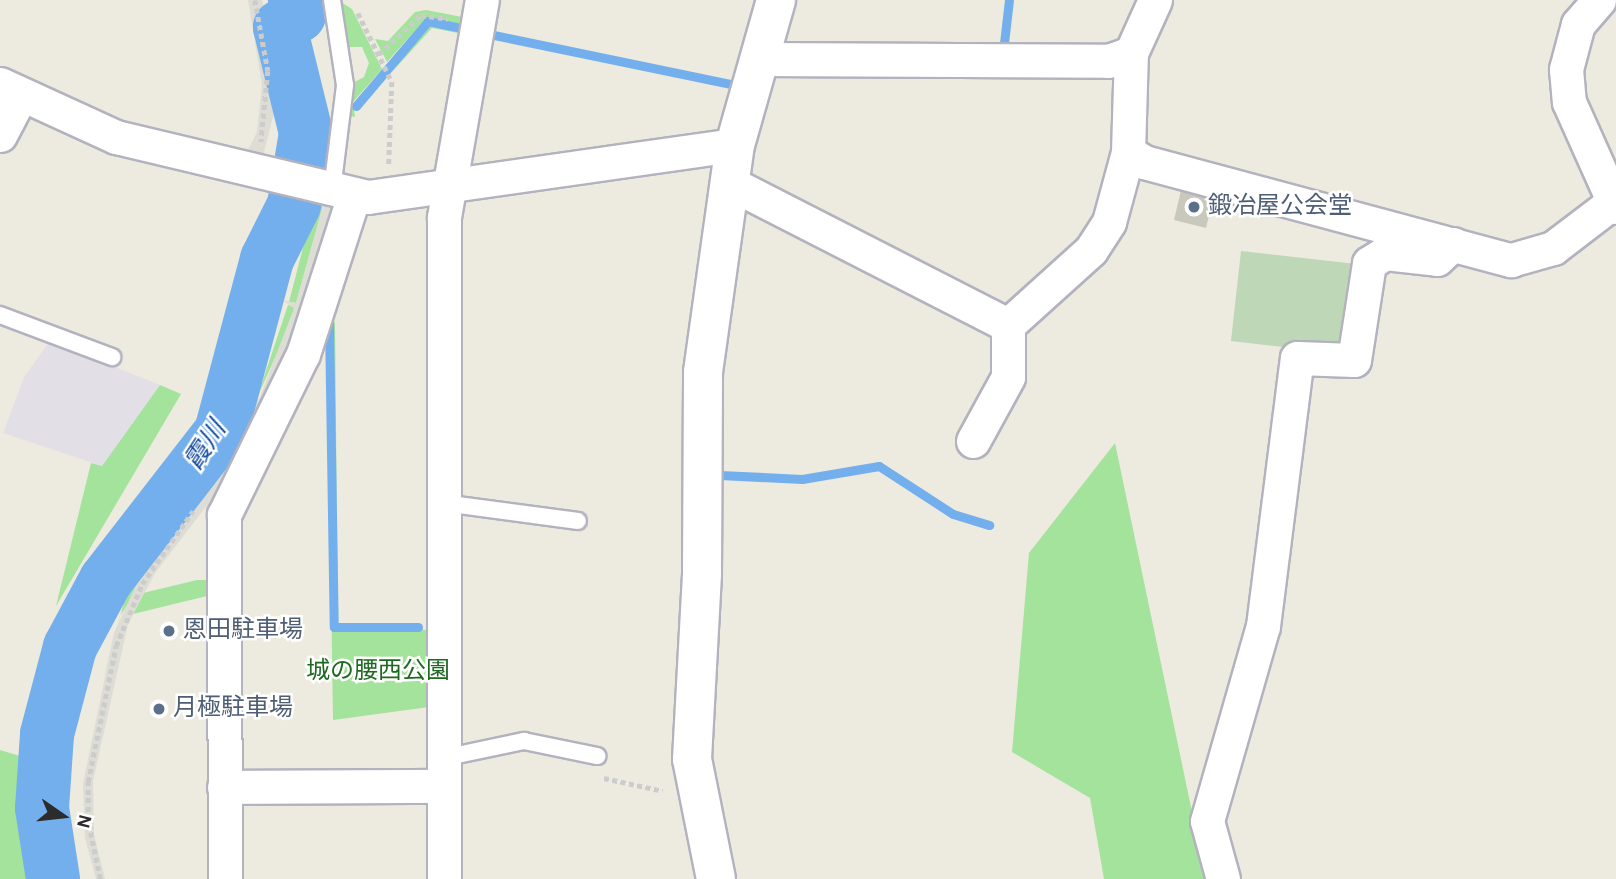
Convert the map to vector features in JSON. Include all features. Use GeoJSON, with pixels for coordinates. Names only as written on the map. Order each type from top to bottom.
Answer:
{"type":"FeatureCollection","features":[{"type":"Feature","properties":{"kind":"street"},"geometry":{"type":"LineString","coordinates":[[444,879],[446,188],[482,0]]}},
{"type":"Feature","properties":{"kind":"street"},"geometry":{"type":"LineString","coordinates":[[716,879],[695,793],[703,372],[732,164],[776,0]]}},
{"type":"Feature","properties":{"kind":"street"},"geometry":{"type":"LineString","coordinates":[[973,441],[1008,377],[1008,325],[1099,241],[1128,152],[1131,53],[1155,0]]}},
{"type":"Feature","properties":{"kind":"street"},"geometry":{"type":"LineString","coordinates":[[1128,152],[1144,162],[1453,244],[1523,259],[1568,239],[1615,203],[1569,102],[1566,69],[1578,24],[1599,0]]}},
{"type":"Feature","properties":{"kind":"street"},"geometry":{"type":"LineString","coordinates":[[760,58],[1108,61],[1131,53]]}},
{"type":"Feature","properties":{"kind":"street"},"geometry":{"type":"LineString","coordinates":[[0,135],[10,90],[116,137],[337,191],[389,197],[446,188],[732,164],[1008,325]]}},
{"type":"Feature","properties":{"kind":"street"},"geometry":{"type":"LineString","coordinates":[[225,879],[224,515],[298,367],[337,191]]}},
{"type":"Feature","properties":{"kind":"street"},"geometry":{"type":"LineString","coordinates":[[1223,879],[1207,821],[1263,626],[1297,358],[1354,360],[1369,263],[1384,253],[1437,259],[1453,244]]}},
{"type":"Feature","properties":{"kind":"street"},"geometry":{"type":"LineString","coordinates":[[224,787],[443,772]]}},
{"type":"Feature","properties":{"kind":"lane"},"geometry":{"type":"LineString","coordinates":[[332,0],[345,85],[337,191]]}},
{"type":"Feature","properties":{"kind":"lane"},"geometry":{"type":"LineString","coordinates":[[0,315],[112,357]]}},
{"type":"Feature","properties":{"kind":"lane"},"geometry":{"type":"LineString","coordinates":[[443,503],[578,521]]}},
{"type":"Feature","properties":{"kind":"lane"},"geometry":{"type":"LineString","coordinates":[[443,772],[524,741],[594,755]]}},
{"type":"Feature","properties":{"kind":"path"},"geometry":{"type":"LineString","coordinates":[[255,0],[269,86],[257,171]]}},
{"type":"Feature","properties":{"kind":"path"},"geometry":{"type":"LineString","coordinates":[[354,5],[390,75],[389,197]]}},
{"type":"Feature","properties":{"kind":"path"},"geometry":{"type":"LineString","coordinates":[[379,54],[421,15],[443,18]]}},
{"type":"Feature","properties":{"kind":"path"},"geometry":{"type":"LineString","coordinates":[[594,755],[600,777],[695,793]]}},
{"type":"Feature","properties":{"kind":"shaded area"},"geometry":{"type":"Polygon","coordinates":[[[248,0],[262,0],[275,54],[274,113],[263,156],[136,131],[0,73],[0,66],[114,118],[247,152],[257,132],[262,85],[248,0]]]}},
{"type":"Feature","properties":{"kind":"shaded area"},"geometry":{"type":"Polygon","coordinates":[[[324,202],[340,207],[303,318],[221,487],[155,573],[128,624],[93,781],[94,835],[105,879],[96,879],[85,838],[83,784],[114,633],[137,583],[260,397],[294,308],[282,300],[296,303],[324,202]]]}},
{"type":"Feature","properties":{"kind":"shaded area"},"geometry":{"type":"Polygon","coordinates":[[[50,341],[160,385],[102,466],[3,433],[24,377],[50,341]]]}},
{"type":"Feature","properties":{"kind":"green space"},"geometry":{"type":"Polygon","coordinates":[[[338,0],[352,9],[382,69],[353,102],[355,117],[350,116],[351,84],[364,77],[369,63],[362,47],[349,47],[338,0]]]}},
{"type":"Feature","properties":{"kind":"green space"},"geometry":{"type":"Polygon","coordinates":[[[426,10],[467,18],[465,27],[426,18],[387,62],[375,39],[388,41],[415,12],[426,10]]]}},
{"type":"Feature","properties":{"kind":"green space"},"geometry":{"type":"Polygon","coordinates":[[[430,24],[463,34],[432,28],[392,72],[430,24]]]}},
{"type":"Feature","properties":{"kind":"green space"},"geometry":{"type":"Polygon","coordinates":[[[324,202],[296,303],[289,302],[314,205],[324,202]]]}},
{"type":"Feature","properties":{"kind":"green space"},"geometry":{"type":"Polygon","coordinates":[[[1241,251],[1356,264],[1346,354],[1231,341],[1241,251]]]}},
{"type":"Feature","properties":{"kind":"green space"},"geometry":{"type":"Polygon","coordinates":[[[288,305],[295,307],[243,429],[120,616],[126,595],[235,437],[262,383],[288,305]]]}},
{"type":"Feature","properties":{"kind":"green space","name":"城の腰西公園"},"geometry":{"type":"Polygon","coordinates":[[[327,322],[335,322],[338,625],[429,630],[429,707],[333,720],[327,322]]]}},
{"type":"Feature","properties":{"kind":"green space"},"geometry":{"type":"Polygon","coordinates":[[[160,385],[181,394],[56,606],[91,463],[102,466],[160,385]]]}},
{"type":"Feature","properties":{"kind":"green space"},"geometry":{"type":"Polygon","coordinates":[[[1115,443],[1206,879],[1104,879],[1090,798],[1012,752],[1029,553],[1115,443]]]}},
{"type":"Feature","properties":{"kind":"green space"},"geometry":{"type":"Polygon","coordinates":[[[197,580],[211,580],[211,595],[133,614],[143,593],[197,580]]]}},
{"type":"Feature","properties":{"kind":"green space"},"geometry":{"type":"Polygon","coordinates":[[[0,750],[20,756],[20,816],[31,879],[0,879],[0,750]]]}},
{"type":"Feature","properties":{"kind":"water"},"geometry":{"type":"Polygon","coordinates":[[[274,0],[323,0],[325,9],[277,20],[274,0]]]}},
{"type":"Feature","properties":{"kind":"building","name":"鍛冶屋公会堂"},"geometry":{"type":"Polygon","coordinates":[[[1182,186],[1214,194],[1206,228],[1174,220],[1182,186]]]}},
{"type":"Feature","properties":{"kind":"waterway","name":"霞川"},"geometry":{"type":"LineString","coordinates":[[53,879],[42,808],[47,734],[70,647],[106,580],[221,432],[267,259],[294,205],[306,133],[280,27],[299,15],[295,0]]}},
{"type":"Feature","properties":{"kind":"waterway"},"geometry":{"type":"LineString","coordinates":[[1004,43],[1009,0]]}},
{"type":"Feature","properties":{"kind":"waterway"},"geometry":{"type":"LineString","coordinates":[[356,106],[428,21],[461,28]]}},
{"type":"Feature","properties":{"kind":"waterway"},"geometry":{"type":"LineString","coordinates":[[489,34],[735,85]]}},
{"type":"Feature","properties":{"kind":"waterway"},"geometry":{"type":"LineString","coordinates":[[304,150],[332,129]]}},
{"type":"Feature","properties":{"kind":"waterway"},"geometry":{"type":"LineString","coordinates":[[329,324],[334,627],[418,627]]}},
{"type":"Feature","properties":{"kind":"waterway"},"geometry":{"type":"LineString","coordinates":[[720,475],[802,479],[879,466],[953,514],[989,525]]}},
{"type":"Feature","properties":{"kind":"place","name":"鍛冶屋公会堂"},"geometry":{"type":"Point","coordinates":[1194,207]}},
{"type":"Feature","properties":{"kind":"place","name":"恩田駐車場"},"geometry":{"type":"Point","coordinates":[169,631]}},
{"type":"Feature","properties":{"kind":"place","name":"月極駐車場"},"geometry":{"type":"Point","coordinates":[159,709]}}]}
